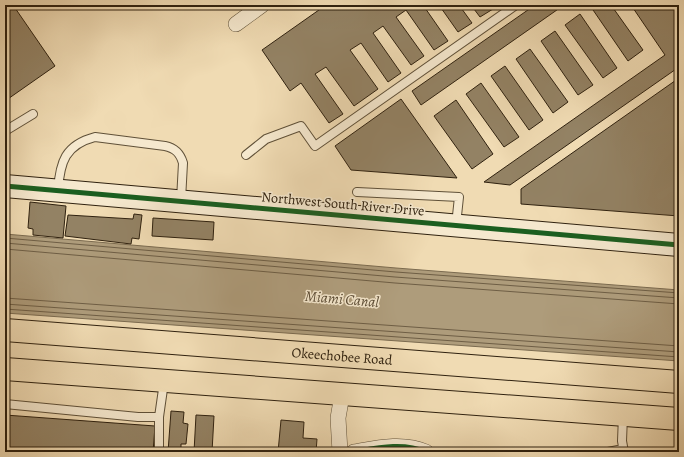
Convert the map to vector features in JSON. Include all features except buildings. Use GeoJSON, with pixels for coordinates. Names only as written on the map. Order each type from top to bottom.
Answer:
{"type":"FeatureCollection","features":[{"type":"Feature","properties":{"kind":"highway","name":"Okeechobee Road"},"geometry":{"type":"LineString","coordinates":[[5,330],[679,382]]}},
{"type":"Feature","properties":{"kind":"highway"},"geometry":{"type":"LineString","coordinates":[[5,369],[679,419]]}},
{"type":"Feature","properties":{"kind":"street"},"geometry":{"type":"LineString","coordinates":[[236,24],[262,5]]}},
{"type":"Feature","properties":{"kind":"street","name":"Northwest South River Drive"},"geometry":{"type":"LineString","coordinates":[[5,186],[679,245]]}},
{"type":"Feature","properties":{"kind":"street"},"geometry":{"type":"LineString","coordinates":[[340,452],[338,418],[342,395]]}},
{"type":"Feature","properties":{"kind":"street"},"geometry":{"type":"LineString","coordinates":[[354,452],[390,446],[408,447],[426,452]]}},
{"type":"Feature","properties":{"kind":"lane"},"geometry":{"type":"LineString","coordinates":[[246,155],[266,139],[301,126],[315,146],[516,5]]}},
{"type":"Feature","properties":{"kind":"lane"},"geometry":{"type":"LineString","coordinates":[[5,131],[32,114]]}},
{"type":"Feature","properties":{"kind":"lane"},"geometry":{"type":"LineString","coordinates":[[58,191],[61,166],[68,152],[85,140],[95,137],[165,146],[174,149],[182,157],[184,163],[180,202]]}},
{"type":"Feature","properties":{"kind":"lane"},"geometry":{"type":"LineString","coordinates":[[357,192],[459,197],[456,226]]}},
{"type":"Feature","properties":{"kind":"lane"},"geometry":{"type":"LineString","coordinates":[[159,452],[159,417],[164,381]]}},
{"type":"Feature","properties":{"kind":"lane"},"geometry":{"type":"LineString","coordinates":[[5,404],[138,417],[159,417]]}},
{"type":"Feature","properties":{"kind":"lane"},"geometry":{"type":"LineString","coordinates":[[608,452],[624,450],[623,415]]}},
{"type":"Feature","properties":{"kind":"water","name":"Miami Canal"},"geometry":{"type":"Polygon","coordinates":[[[5,234],[396,268],[679,290],[679,361],[5,313],[5,234]]]}},
{"type":"Feature","properties":{"kind":"cycle path"},"geometry":{"type":"LineString","coordinates":[[5,186],[679,245]]}},
{"type":"Feature","properties":{"kind":"cycle path"},"geometry":{"type":"LineString","coordinates":[[354,452],[390,447],[408,447],[426,452]]}}]}
